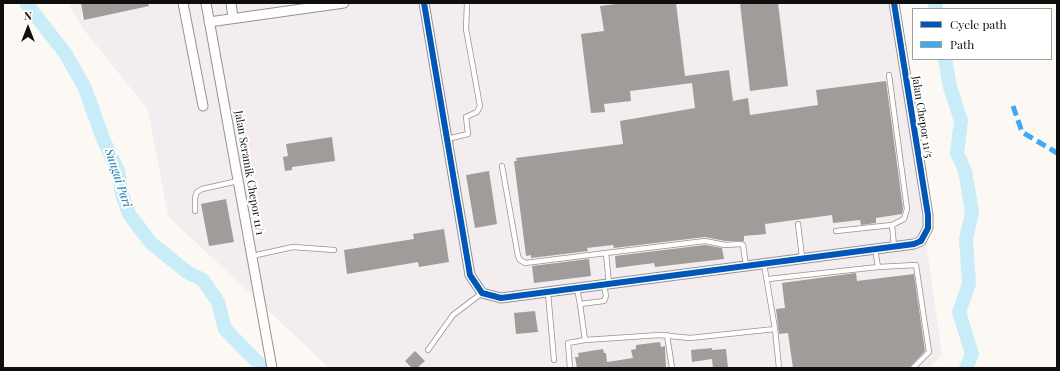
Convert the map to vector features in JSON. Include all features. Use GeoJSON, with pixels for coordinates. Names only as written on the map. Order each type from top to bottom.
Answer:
{"type":"FeatureCollection","features":[{"type":"Feature","properties":{"kind":"street"},"geometry":{"type":"LineString","coordinates":[[183,3],[203,106]]}},
{"type":"Feature","properties":{"kind":"street","name":"Jalan Seramik Chepor 11/1"},"geometry":{"type":"LineString","coordinates":[[206,3],[272,368]]}},
{"type":"Feature","properties":{"kind":"street"},"geometry":{"type":"LineString","coordinates":[[231,3],[233,18]]}},
{"type":"Feature","properties":{"kind":"street"},"geometry":{"type":"LineString","coordinates":[[210,22],[344,3]]}},
{"type":"Feature","properties":{"kind":"street"},"geometry":{"type":"LineString","coordinates":[[424,3],[470,275],[482,293],[501,298],[548,293],[802,257],[894,246]]}},
{"type":"Feature","properties":{"kind":"street","name":"Jalan Chepor 11/5"},"geometry":{"type":"LineString","coordinates":[[894,3],[928,214],[928,228],[921,241],[914,244],[894,246]]}},
{"type":"Feature","properties":{"kind":"lane"},"geometry":{"type":"LineString","coordinates":[[448,139],[468,134],[466,117],[477,112],[480,106],[466,29],[466,3]]}},
{"type":"Feature","properties":{"kind":"lane"},"geometry":{"type":"LineString","coordinates":[[836,232],[892,225],[904,219],[907,209],[889,75]]}},
{"type":"Feature","properties":{"kind":"lane"},"geometry":{"type":"LineString","coordinates":[[502,166],[518,256],[520,260],[525,263],[705,241],[725,245],[743,245],[746,266]]}},
{"type":"Feature","properties":{"kind":"lane"},"geometry":{"type":"LineString","coordinates":[[196,211],[195,198],[197,192],[202,189],[238,181]]}},
{"type":"Feature","properties":{"kind":"lane"},"geometry":{"type":"LineString","coordinates":[[798,224],[802,257]]}},
{"type":"Feature","properties":{"kind":"lane"},"geometry":{"type":"LineString","coordinates":[[892,225],[894,246]]}},
{"type":"Feature","properties":{"kind":"lane"},"geometry":{"type":"LineString","coordinates":[[252,256],[293,247],[334,250]]}},
{"type":"Feature","properties":{"kind":"lane"},"geometry":{"type":"LineString","coordinates":[[875,248],[878,267]]}},
{"type":"Feature","properties":{"kind":"lane"},"geometry":{"type":"LineString","coordinates":[[580,304],[604,301],[606,296],[606,253]]}},
{"type":"Feature","properties":{"kind":"lane"},"geometry":{"type":"LineString","coordinates":[[764,263],[768,279],[779,368]]}},
{"type":"Feature","properties":{"kind":"lane"},"geometry":{"type":"LineString","coordinates":[[768,279],[878,267],[916,265],[929,352],[913,368]]}},
{"type":"Feature","properties":{"kind":"lane"},"geometry":{"type":"LineString","coordinates":[[577,288],[585,340]]}},
{"type":"Feature","properties":{"kind":"lane"},"geometry":{"type":"LineString","coordinates":[[428,350],[453,315],[482,293]]}},
{"type":"Feature","properties":{"kind":"lane"},"geometry":{"type":"LineString","coordinates":[[548,293],[554,360]]}},
{"type":"Feature","properties":{"kind":"lane"},"geometry":{"type":"LineString","coordinates":[[570,368],[568,343],[585,340],[667,335],[690,338],[775,329]]}},
{"type":"Feature","properties":{"kind":"lane"},"geometry":{"type":"LineString","coordinates":[[667,335],[672,368]]}},
{"type":"Feature","properties":{"kind":"shaded area"},"geometry":{"type":"Polygon","coordinates":[[[68,3],[894,3],[928,214],[925,234],[942,355],[929,368],[329,368],[168,216],[148,110],[84,30],[68,3]]]}},
{"type":"Feature","properties":{"kind":"building"},"geometry":{"type":"Polygon","coordinates":[[[81,3],[148,3],[149,6],[84,20],[81,3]]]}},
{"type":"Feature","properties":{"kind":"building"},"geometry":{"type":"Polygon","coordinates":[[[624,3],[676,3],[685,76],[729,70],[733,101],[748,98],[750,115],[818,105],[816,90],[886,81],[903,209],[902,214],[876,218],[876,223],[861,225],[860,220],[833,223],[832,215],[765,224],[766,234],[744,236],[744,241],[725,241],[705,237],[614,248],[613,245],[587,248],[588,251],[531,258],[531,255],[526,256],[514,161],[517,161],[516,158],[623,144],[620,121],[695,108],[692,83],[630,91],[631,101],[604,104],[605,112],[591,113],[581,34],[604,31],[600,6],[624,3]]]}},
{"type":"Feature","properties":{"kind":"building"},"geometry":{"type":"Polygon","coordinates":[[[740,3],[778,3],[788,86],[750,91],[740,3]]]}},
{"type":"Feature","properties":{"kind":"building"},"geometry":{"type":"Polygon","coordinates":[[[332,137],[335,161],[292,167],[292,170],[285,171],[283,157],[288,156],[286,144],[332,137]]]}},
{"type":"Feature","properties":{"kind":"building"},"geometry":{"type":"Polygon","coordinates":[[[489,171],[497,224],[475,228],[466,175],[489,171]]]}},
{"type":"Feature","properties":{"kind":"building"},"geometry":{"type":"Polygon","coordinates":[[[226,199],[234,242],[209,246],[201,204],[226,199]]]}},
{"type":"Feature","properties":{"kind":"building"},"geometry":{"type":"Polygon","coordinates":[[[444,229],[449,262],[419,267],[418,262],[347,274],[344,250],[414,239],[413,234],[444,229]]]}},
{"type":"Feature","properties":{"kind":"building"},"geometry":{"type":"Polygon","coordinates":[[[705,245],[722,248],[724,259],[655,267],[654,263],[616,268],[615,256],[705,245]]]}},
{"type":"Feature","properties":{"kind":"building"},"geometry":{"type":"Polygon","coordinates":[[[589,259],[591,276],[534,283],[532,266],[589,259]]]}},
{"type":"Feature","properties":{"kind":"building"},"geometry":{"type":"Polygon","coordinates":[[[856,273],[857,281],[914,274],[925,351],[909,368],[793,368],[788,333],[779,334],[776,309],[785,308],[782,283],[856,273]]]}},
{"type":"Feature","properties":{"kind":"building"},"geometry":{"type":"Polygon","coordinates":[[[535,311],[538,332],[516,334],[514,313],[535,311]]]}},
{"type":"Feature","properties":{"kind":"building"},"geometry":{"type":"Polygon","coordinates":[[[660,342],[661,347],[665,346],[666,368],[577,368],[575,357],[579,357],[578,353],[603,349],[604,353],[606,353],[607,362],[633,358],[631,350],[636,349],[636,345],[660,342]]]}},
{"type":"Feature","properties":{"kind":"building"},"geometry":{"type":"Polygon","coordinates":[[[712,348],[712,350],[726,349],[728,368],[713,368],[712,359],[692,362],[691,350],[712,348]]]}},
{"type":"Feature","properties":{"kind":"building"},"geometry":{"type":"Polygon","coordinates":[[[415,351],[425,361],[417,368],[412,368],[405,361],[415,351]]]}},
{"type":"Feature","properties":{"kind":"waterway","name":"Sungai Pari"},"geometry":{"type":"LineString","coordinates":[[26,3],[65,53],[84,86],[104,141],[118,171],[122,194],[129,214],[151,243],[187,272],[203,280],[218,302],[225,329],[263,368]]}},
{"type":"Feature","properties":{"kind":"waterway"},"geometry":{"type":"LineString","coordinates":[[935,3],[936,8]]}},
{"type":"Feature","properties":{"kind":"waterway"},"geometry":{"type":"LineString","coordinates":[[945,60],[950,87],[961,121],[957,153],[965,171],[972,212],[966,239],[969,284],[959,312],[972,354],[966,368]]}},
{"type":"Feature","properties":{"kind":"marked path"},"geometry":{"type":"LineString","coordinates":[[1013,106],[1022,132],[1057,153]]}},
{"type":"Feature","properties":{"kind":"cycle path"},"geometry":{"type":"LineString","coordinates":[[424,3],[470,275],[482,293],[501,298],[914,244],[921,241],[928,228],[928,215],[894,3]]}}]}
